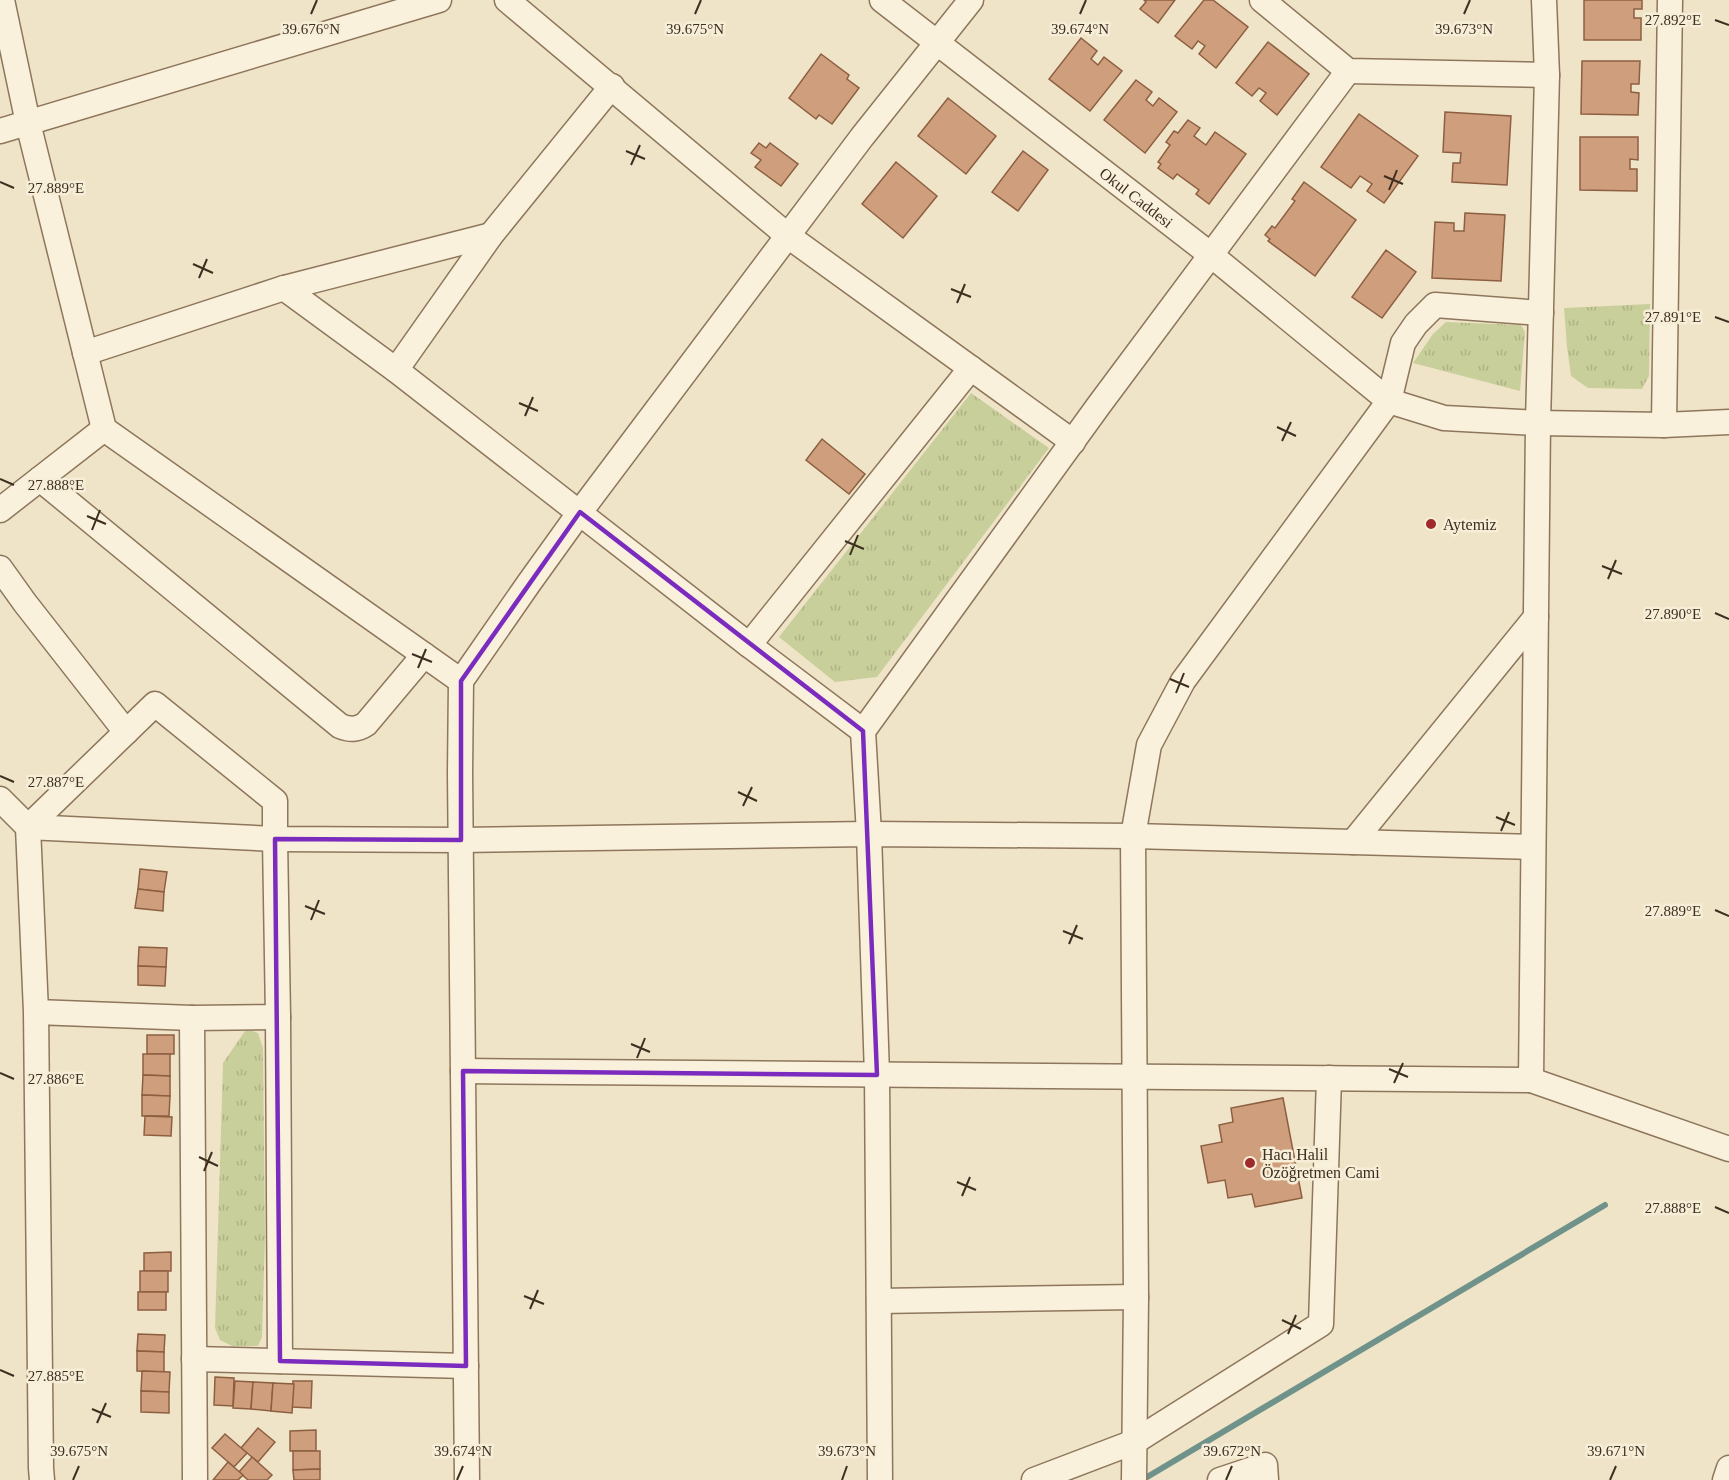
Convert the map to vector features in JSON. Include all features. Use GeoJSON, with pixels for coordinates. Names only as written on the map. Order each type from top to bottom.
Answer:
{"type":"FeatureCollection","features":[{"type":"Feature","properties":{"kind":"street"},"geometry":{"type":"LineString","coordinates":[[2,0],[28,123],[104,429],[461,681]]}},
{"type":"Feature","properties":{"kind":"street"},"geometry":{"type":"LineString","coordinates":[[0,131],[439,0]]}},
{"type":"Feature","properties":{"kind":"street"},"geometry":{"type":"LineString","coordinates":[[507,0],[788,236],[1073,442]]}},
{"type":"Feature","properties":{"kind":"street","name":"Okul Caddesi"},"geometry":{"type":"LineString","coordinates":[[882,0],[1211,255],[1389,401]]}},
{"type":"Feature","properties":{"kind":"street"},"geometry":{"type":"LineString","coordinates":[[467,1480],[461,681],[580,512],[862,137],[971,0]]}},
{"type":"Feature","properties":{"kind":"street"},"geometry":{"type":"LineString","coordinates":[[1262,0],[1348,71],[1547,75]]}},
{"type":"Feature","properties":{"kind":"street"},"geometry":{"type":"LineString","coordinates":[[1531,1080],[1538,423],[1547,75],[1544,0]]}},
{"type":"Feature","properties":{"kind":"street"},"geometry":{"type":"LineString","coordinates":[[1664,425],[1670,0]]}},
{"type":"Feature","properties":{"kind":"street"},"geometry":{"type":"LineString","coordinates":[[880,1480],[877,1075],[863,730],[1348,71]]}},
{"type":"Feature","properties":{"kind":"street"},"geometry":{"type":"LineString","coordinates":[[396,370],[491,235],[612,86]]}},
{"type":"Feature","properties":{"kind":"street"},"geometry":{"type":"LineString","coordinates":[[85,353],[284,288],[491,235]]}},
{"type":"Feature","properties":{"kind":"street"},"geometry":{"type":"LineString","coordinates":[[284,288],[396,370],[749,645],[863,730]]}},
{"type":"Feature","properties":{"kind":"street"},"geometry":{"type":"LineString","coordinates":[[1134,1462],[1136,1297],[1133,836],[1149,745],[1183,681],[1389,401],[1403,343],[1416,324],[1435,306],[1541,313]]}},
{"type":"Feature","properties":{"kind":"street"},"geometry":{"type":"LineString","coordinates":[[749,645],[971,368]]}},
{"type":"Feature","properties":{"kind":"street"},"geometry":{"type":"LineString","coordinates":[[1389,401],[1444,418],[1538,423],[1664,425],[1729,422]]}},
{"type":"Feature","properties":{"kind":"street"},"geometry":{"type":"LineString","coordinates":[[0,510],[104,429]]}},
{"type":"Feature","properties":{"kind":"street"},"geometry":{"type":"LineString","coordinates":[[40,479],[340,726],[355,729],[366,724],[424,655]]}},
{"type":"Feature","properties":{"kind":"street"},"geometry":{"type":"LineString","coordinates":[[0,568],[126,732]]}},
{"type":"Feature","properties":{"kind":"street"},"geometry":{"type":"LineString","coordinates":[[1353,842],[1536,617]]}},
{"type":"Feature","properties":{"kind":"street"},"geometry":{"type":"LineString","coordinates":[[42,1480],[36,1012],[28,827],[155,704],[275,801],[279,1017],[280,1361]]}},
{"type":"Feature","properties":{"kind":"street"},"geometry":{"type":"LineString","coordinates":[[0,799],[28,827],[275,839],[461,840],[869,834],[1133,836],[1533,847]]}},
{"type":"Feature","properties":{"kind":"street"},"geometry":{"type":"LineString","coordinates":[[36,1012],[192,1018],[279,1017]]}},
{"type":"Feature","properties":{"kind":"street"},"geometry":{"type":"LineString","coordinates":[[192,1018],[195,1480]]}},
{"type":"Feature","properties":{"kind":"street"},"geometry":{"type":"LineString","coordinates":[[463,1071],[1531,1080],[1729,1149]]}},
{"type":"Feature","properties":{"kind":"street"},"geometry":{"type":"LineString","coordinates":[[1034,1480],[1134,1462],[1321,1324],[1329,1078]]}},
{"type":"Feature","properties":{"kind":"street"},"geometry":{"type":"LineString","coordinates":[[879,1301],[1136,1297]]}},
{"type":"Feature","properties":{"kind":"street"},"geometry":{"type":"LineString","coordinates":[[194,1359],[466,1366]]}},
{"type":"Feature","properties":{"kind":"street"},"geometry":{"type":"LineString","coordinates":[[1220,1480],[1265,1465],[1266,1480]]}},
{"type":"Feature","properties":{"kind":"street"},"geometry":{"type":"LineString","coordinates":[[1725,1480],[1729,1468]]}},
{"type":"Feature","properties":{"kind":"highlighted area"},"geometry":{"type":"Polygon","coordinates":[[[580,512],[863,731],[877,1075],[463,1071],[466,1366],[280,1361],[275,839],[461,840],[461,681],[580,512]]]}},
{"type":"Feature","properties":{"kind":"green space"},"geometry":{"type":"Polygon","coordinates":[[[1650,304],[1649,376],[1642,389],[1588,388],[1571,376],[1564,308],[1650,304]]]}},
{"type":"Feature","properties":{"kind":"green space"},"geometry":{"type":"Polygon","coordinates":[[[1446,322],[1521,325],[1525,332],[1520,391],[1413,363],[1433,334],[1446,322]]]}},
{"type":"Feature","properties":{"kind":"green space"},"geometry":{"type":"Polygon","coordinates":[[[971,393],[1049,448],[877,677],[835,682],[779,637],[971,393]]]}},
{"type":"Feature","properties":{"kind":"green space"},"geometry":{"type":"Polygon","coordinates":[[[245,1031],[258,1033],[263,1048],[265,1237],[262,1337],[258,1346],[232,1346],[220,1340],[215,1328],[223,1063],[245,1031]]]}},
{"type":"Feature","properties":{"kind":"building"},"geometry":{"type":"Polygon","coordinates":[[[1144,0],[1175,0],[1158,23],[1140,9],[1146,2],[1144,0]]]}},
{"type":"Feature","properties":{"kind":"building"},"geometry":{"type":"Polygon","coordinates":[[[1204,0],[1213,0],[1248,27],[1216,68],[1199,54],[1205,46],[1198,41],[1192,49],[1175,36],[1204,0]]]}},
{"type":"Feature","properties":{"kind":"building"},"geometry":{"type":"Polygon","coordinates":[[[1584,0],[1642,0],[1642,9],[1634,9],[1634,18],[1641,18],[1641,40],[1584,40],[1584,0]]]}},
{"type":"Feature","properties":{"kind":"building"},"geometry":{"type":"Polygon","coordinates":[[[1081,38],[1097,51],[1091,59],[1098,65],[1104,57],[1122,71],[1090,111],[1049,79],[1081,38]]]}},
{"type":"Feature","properties":{"kind":"building"},"geometry":{"type":"Polygon","coordinates":[[[1268,42],[1309,74],[1277,115],[1260,101],[1266,93],[1259,88],[1252,96],[1236,83],[1268,42]]]}},
{"type":"Feature","properties":{"kind":"building"},"geometry":{"type":"Polygon","coordinates":[[[821,54],[849,75],[847,79],[859,88],[832,124],[819,115],[816,119],[789,98],[821,54]]]}},
{"type":"Feature","properties":{"kind":"building"},"geometry":{"type":"Polygon","coordinates":[[[1582,61],[1640,61],[1639,84],[1631,84],[1631,92],[1639,93],[1638,115],[1581,114],[1582,61]]]}},
{"type":"Feature","properties":{"kind":"building"},"geometry":{"type":"Polygon","coordinates":[[[1136,80],[1152,92],[1146,100],[1153,106],[1159,98],[1177,112],[1145,153],[1104,120],[1136,80]]]}},
{"type":"Feature","properties":{"kind":"building"},"geometry":{"type":"Polygon","coordinates":[[[948,98],[996,136],[966,174],[918,136],[948,98]]]}},
{"type":"Feature","properties":{"kind":"building"},"geometry":{"type":"Polygon","coordinates":[[[1445,112],[1511,116],[1507,185],[1452,182],[1453,163],[1460,163],[1461,153],[1443,152],[1445,112]]]}},
{"type":"Feature","properties":{"kind":"building"},"geometry":{"type":"Polygon","coordinates":[[[1359,114],[1418,156],[1384,203],[1367,191],[1372,184],[1360,176],[1351,188],[1321,167],[1359,114]]]}},
{"type":"Feature","properties":{"kind":"building"},"geometry":{"type":"Polygon","coordinates":[[[1188,120],[1200,128],[1194,136],[1206,145],[1215,132],[1246,154],[1209,204],[1196,194],[1199,190],[1177,174],[1173,179],[1158,168],[1161,164],[1158,162],[1170,145],[1166,142],[1174,131],[1178,133],[1188,120]]]}},
{"type":"Feature","properties":{"kind":"building"},"geometry":{"type":"Polygon","coordinates":[[[1580,137],[1638,137],[1638,160],[1630,159],[1630,169],[1637,169],[1637,191],[1580,190],[1580,137]]]}},
{"type":"Feature","properties":{"kind":"building"},"geometry":{"type":"Polygon","coordinates":[[[759,143],[766,148],[770,143],[798,164],[781,186],[755,167],[761,160],[751,153],[759,143]]]}},
{"type":"Feature","properties":{"kind":"building"},"geometry":{"type":"Polygon","coordinates":[[[1023,151],[1048,170],[1018,211],[992,192],[1023,151]]]}},
{"type":"Feature","properties":{"kind":"building"},"geometry":{"type":"Polygon","coordinates":[[[896,162],[937,196],[903,238],[862,204],[896,162]]]}},
{"type":"Feature","properties":{"kind":"building"},"geometry":{"type":"Polygon","coordinates":[[[1304,182],[1356,220],[1315,276],[1268,241],[1270,239],[1265,235],[1272,226],[1275,228],[1295,201],[1292,199],[1304,182]]]}},
{"type":"Feature","properties":{"kind":"building"},"geometry":{"type":"Polygon","coordinates":[[[1465,213],[1505,215],[1501,281],[1432,278],[1435,222],[1454,223],[1454,231],[1464,231],[1465,213]]]}},
{"type":"Feature","properties":{"kind":"building"},"geometry":{"type":"Polygon","coordinates":[[[1386,250],[1416,272],[1382,318],[1352,297],[1386,250]]]}},
{"type":"Feature","properties":{"kind":"building"},"geometry":{"type":"Polygon","coordinates":[[[822,439],[865,474],[849,494],[806,460],[822,439]]]}},
{"type":"Feature","properties":{"kind":"building"},"geometry":{"type":"Polygon","coordinates":[[[140,869],[167,872],[164,892],[138,889],[140,869]]]}},
{"type":"Feature","properties":{"kind":"building"},"geometry":{"type":"Polygon","coordinates":[[[138,889],[164,892],[163,911],[135,908],[138,889]]]}},
{"type":"Feature","properties":{"kind":"building"},"geometry":{"type":"Polygon","coordinates":[[[139,947],[167,948],[166,967],[138,966],[139,947]]]}},
{"type":"Feature","properties":{"kind":"building"},"geometry":{"type":"Polygon","coordinates":[[[138,966],[166,967],[165,986],[138,985],[138,966]]]}},
{"type":"Feature","properties":{"kind":"building"},"geometry":{"type":"Polygon","coordinates":[[[147,1035],[174,1035],[174,1054],[147,1054],[147,1035]]]}},
{"type":"Feature","properties":{"kind":"building"},"geometry":{"type":"Polygon","coordinates":[[[143,1054],[170,1054],[170,1076],[143,1075],[143,1054]]]}},
{"type":"Feature","properties":{"kind":"building"},"geometry":{"type":"Polygon","coordinates":[[[143,1075],[170,1076],[170,1096],[142,1095],[143,1075]]]}},
{"type":"Feature","properties":{"kind":"building"},"geometry":{"type":"Polygon","coordinates":[[[142,1095],[170,1096],[169,1116],[142,1116],[142,1095]]]}},
{"type":"Feature","properties":{"kind":"building","name":"Hacı Halil Özöğretmen Cami"},"geometry":{"type":"Polygon","coordinates":[[[1283,1098],[1302,1198],[1255,1207],[1252,1194],[1228,1198],[1225,1180],[1208,1183],[1201,1146],[1222,1142],[1219,1125],[1233,1122],[1231,1108],[1283,1098]]]}},
{"type":"Feature","properties":{"kind":"building"},"geometry":{"type":"Polygon","coordinates":[[[145,1116],[172,1117],[171,1136],[144,1135],[145,1116]]]}},
{"type":"Feature","properties":{"kind":"building"},"geometry":{"type":"Polygon","coordinates":[[[171,1252],[171,1271],[144,1271],[144,1253],[171,1252]]]}},
{"type":"Feature","properties":{"kind":"building"},"geometry":{"type":"Polygon","coordinates":[[[140,1271],[168,1271],[168,1292],[140,1292],[140,1271]]]}},
{"type":"Feature","properties":{"kind":"building"},"geometry":{"type":"Polygon","coordinates":[[[138,1292],[166,1292],[166,1310],[138,1310],[138,1292]]]}},
{"type":"Feature","properties":{"kind":"building"},"geometry":{"type":"Polygon","coordinates":[[[138,1334],[165,1335],[164,1352],[137,1351],[138,1334]]]}},
{"type":"Feature","properties":{"kind":"building"},"geometry":{"type":"Polygon","coordinates":[[[137,1351],[164,1352],[164,1372],[137,1371],[137,1351]]]}},
{"type":"Feature","properties":{"kind":"building"},"geometry":{"type":"Polygon","coordinates":[[[142,1371],[170,1372],[169,1392],[141,1391],[142,1371]]]}},
{"type":"Feature","properties":{"kind":"building"},"geometry":{"type":"Polygon","coordinates":[[[215,1377],[234,1378],[233,1406],[214,1405],[215,1377]]]}},
{"type":"Feature","properties":{"kind":"building"},"geometry":{"type":"Polygon","coordinates":[[[235,1381],[253,1382],[251,1409],[233,1408],[235,1381]]]}},
{"type":"Feature","properties":{"kind":"building"},"geometry":{"type":"Polygon","coordinates":[[[293,1381],[312,1381],[311,1408],[292,1407],[293,1381]]]}},
{"type":"Feature","properties":{"kind":"building"},"geometry":{"type":"Polygon","coordinates":[[[253,1382],[273,1383],[271,1411],[251,1409],[253,1382]]]}},
{"type":"Feature","properties":{"kind":"building"},"geometry":{"type":"Polygon","coordinates":[[[273,1383],[294,1384],[292,1413],[271,1411],[273,1383]]]}},
{"type":"Feature","properties":{"kind":"building"},"geometry":{"type":"Polygon","coordinates":[[[141,1391],[169,1392],[169,1413],[141,1412],[141,1391]]]}},
{"type":"Feature","properties":{"kind":"building"},"geometry":{"type":"Polygon","coordinates":[[[258,1428],[275,1442],[258,1462],[241,1448],[258,1428]]]}},
{"type":"Feature","properties":{"kind":"building"},"geometry":{"type":"Polygon","coordinates":[[[316,1430],[316,1451],[290,1451],[290,1431],[316,1430]]]}},
{"type":"Feature","properties":{"kind":"building"},"geometry":{"type":"Polygon","coordinates":[[[225,1434],[247,1453],[234,1467],[212,1448],[225,1434]]]}},
{"type":"Feature","properties":{"kind":"building"},"geometry":{"type":"Polygon","coordinates":[[[293,1451],[320,1451],[320,1469],[293,1470],[293,1451]]]}},
{"type":"Feature","properties":{"kind":"building"},"geometry":{"type":"Polygon","coordinates":[[[252,1457],[272,1475],[267,1480],[248,1480],[239,1472],[252,1457]]]}},
{"type":"Feature","properties":{"kind":"building"},"geometry":{"type":"Polygon","coordinates":[[[228,1462],[243,1475],[238,1480],[213,1480],[228,1462]]]}},
{"type":"Feature","properties":{"kind":"building"},"geometry":{"type":"Polygon","coordinates":[[[320,1469],[320,1480],[294,1480],[293,1470],[320,1469]]]}},
{"type":"Feature","properties":{"kind":"waterway"},"geometry":{"type":"LineString","coordinates":[[1142,1480],[1605,1205]]}},
{"type":"Feature","properties":{"kind":"place","name":"Aytemiz"},"geometry":{"type":"Point","coordinates":[1431,524]}},
{"type":"Feature","properties":{"kind":"place","name":"Hacı Halil Özöğretmen Cami"},"geometry":{"type":"Point","coordinates":[1250,1163]}}]}
